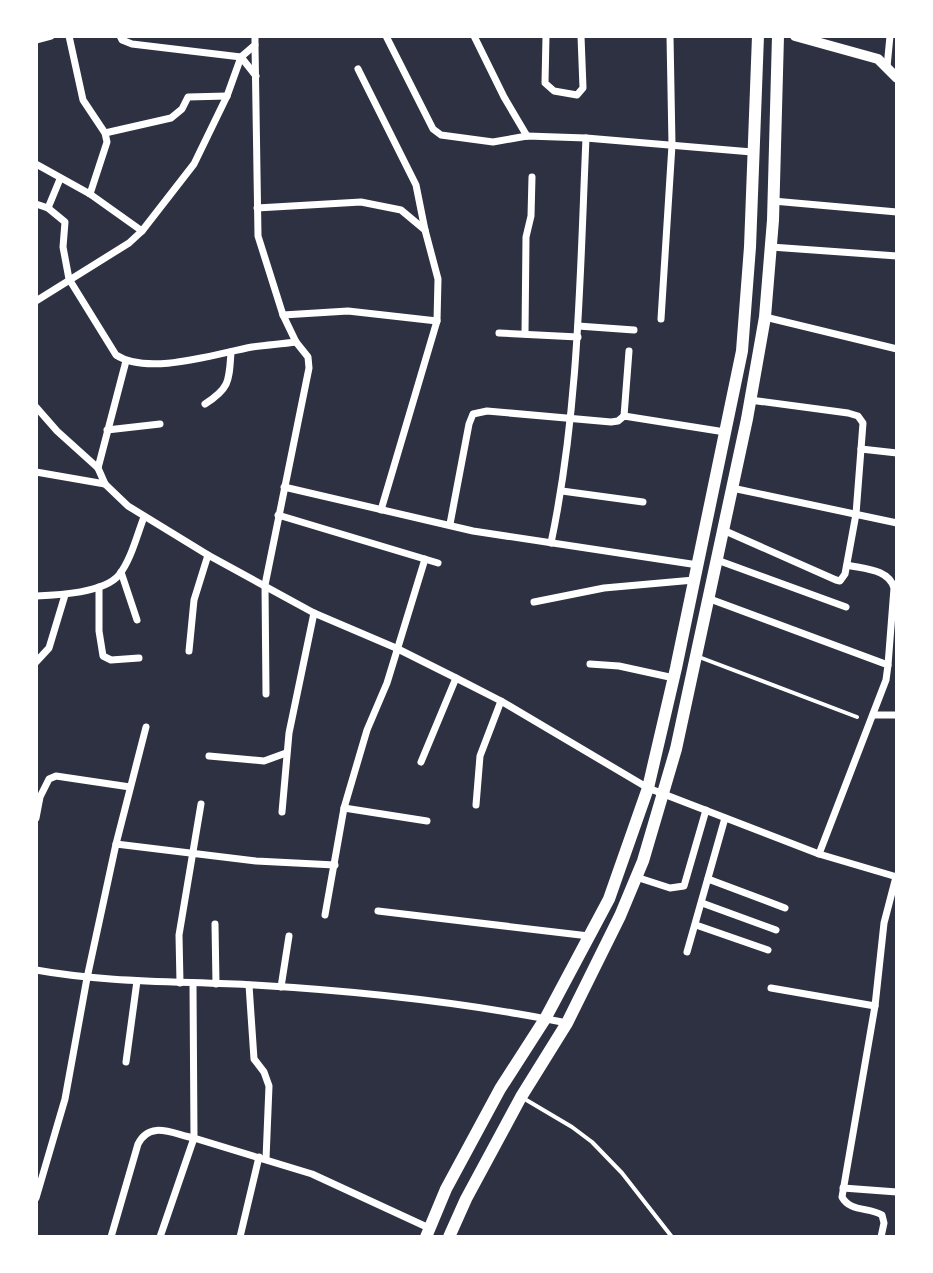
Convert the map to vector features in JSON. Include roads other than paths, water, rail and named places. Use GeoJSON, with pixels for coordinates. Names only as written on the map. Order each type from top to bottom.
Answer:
{"type":"FeatureCollection","features":[{"type":"Feature","properties":{"kind":"highway"},"geometry":{"type":"LineString","coordinates":[[427,1232],[500,1089],[545,1019],[616,884],[648,788],[742,351],[758,36]]}},
{"type":"Feature","properties":{"kind":"highway"},"geometry":{"type":"LineString","coordinates":[[449,1237],[521,1097],[567,1023],[636,877],[676,749],[710,599],[765,317],[771,247],[778,36]]}},
{"type":"Feature","properties":{"kind":"main road"},"geometry":{"type":"LineString","coordinates":[[795,36],[862,52],[878,59],[897,78]]}},
{"type":"Feature","properties":{"kind":"street"},"geometry":{"type":"LineString","coordinates":[[36,40],[51,36]]}},
{"type":"Feature","properties":{"kind":"street"},"geometry":{"type":"LineString","coordinates":[[69,36],[83,100],[105,133],[106,152],[90,194]]}},
{"type":"Feature","properties":{"kind":"street"},"geometry":{"type":"LineString","coordinates":[[120,36],[126,43],[241,57],[256,76]]}},
{"type":"Feature","properties":{"kind":"street"},"geometry":{"type":"LineString","coordinates":[[386,36],[433,129],[441,135],[493,142],[527,136],[586,138],[752,152]]}},
{"type":"Feature","properties":{"kind":"street"},"geometry":{"type":"LineString","coordinates":[[474,36],[527,136]]}},
{"type":"Feature","properties":{"kind":"street"},"geometry":{"type":"LineString","coordinates":[[546,36],[545,83],[554,91],[577,95],[583,88],[581,36]]}},
{"type":"Feature","properties":{"kind":"street"},"geometry":{"type":"LineString","coordinates":[[661,319],[672,145],[670,36]]}},
{"type":"Feature","properties":{"kind":"street"},"geometry":{"type":"LineString","coordinates":[[887,67],[890,36]]}},
{"type":"Feature","properties":{"kind":"street"},"geometry":{"type":"LineString","coordinates":[[36,301],[129,243],[142,231],[194,164],[227,96],[241,57],[255,40]]}},
{"type":"Feature","properties":{"kind":"street"},"geometry":{"type":"LineString","coordinates":[[255,40],[260,250],[283,315],[296,342],[308,357],[309,368],[265,585],[266,694]]}},
{"type":"Feature","properties":{"kind":"street"},"geometry":{"type":"LineString","coordinates":[[358,69],[416,185],[438,279],[437,321],[381,510]]}},
{"type":"Feature","properties":{"kind":"street"},"geometry":{"type":"LineString","coordinates":[[105,133],[171,118],[182,109],[188,97],[227,96]]}},
{"type":"Feature","properties":{"kind":"street"},"geometry":{"type":"LineString","coordinates":[[551,543],[562,491],[578,337],[586,138]]}},
{"type":"Feature","properties":{"kind":"street"},"geometry":{"type":"LineString","coordinates":[[36,164],[90,194],[142,231]]}},
{"type":"Feature","properties":{"kind":"street"},"geometry":{"type":"LineString","coordinates":[[525,334],[526,237],[531,216],[532,177]]}},
{"type":"Feature","properties":{"kind":"street"},"geometry":{"type":"LineString","coordinates":[[48,208],[60,179]]}},
{"type":"Feature","properties":{"kind":"street"},"geometry":{"type":"LineString","coordinates":[[773,201],[897,212]]}},
{"type":"Feature","properties":{"kind":"street"},"geometry":{"type":"LineString","coordinates":[[257,208],[361,202],[401,210],[425,230]]}},
{"type":"Feature","properties":{"kind":"street"},"geometry":{"type":"LineString","coordinates":[[36,204],[48,208],[65,222],[63,247],[69,279],[116,355],[126,361],[178,361],[296,342]]}},
{"type":"Feature","properties":{"kind":"street"},"geometry":{"type":"LineString","coordinates":[[771,247],[897,256]]}},
{"type":"Feature","properties":{"kind":"street"},"geometry":{"type":"LineString","coordinates":[[283,315],[348,311],[437,321]]}},
{"type":"Feature","properties":{"kind":"street"},"geometry":{"type":"LineString","coordinates":[[765,317],[897,349]]}},
{"type":"Feature","properties":{"kind":"street"},"geometry":{"type":"LineString","coordinates":[[578,326],[634,330]]}},
{"type":"Feature","properties":{"kind":"street"},"geometry":{"type":"LineString","coordinates":[[499,333],[578,337]]}},
{"type":"Feature","properties":{"kind":"street"},"geometry":{"type":"LineString","coordinates":[[450,524],[473,414],[487,411],[618,421],[624,416],[629,351]]}},
{"type":"Feature","properties":{"kind":"street"},"geometry":{"type":"LineString","coordinates":[[205,404],[226,387],[231,352]]}},
{"type":"Feature","properties":{"kind":"street"},"geometry":{"type":"LineString","coordinates":[[98,468],[126,361]]}},
{"type":"Feature","properties":{"kind":"street"},"geometry":{"type":"LineString","coordinates":[[723,530],[836,580],[843,578],[856,514],[863,423],[858,416],[750,400]]}},
{"type":"Feature","properties":{"kind":"street"},"geometry":{"type":"LineString","coordinates":[[36,407],[98,468],[105,484],[144,517],[314,613],[396,648],[501,701],[648,788],[819,854],[896,877],[884,923],[875,1006],[842,1197],[851,1206],[882,1215],[881,1237]]}},
{"type":"Feature","properties":{"kind":"street"},"geometry":{"type":"LineString","coordinates":[[624,416],[725,432]]}},
{"type":"Feature","properties":{"kind":"street"},"geometry":{"type":"LineString","coordinates":[[107,430],[160,424]]}},
{"type":"Feature","properties":{"kind":"street"},"geometry":{"type":"LineString","coordinates":[[861,449],[897,453]]}},
{"type":"Feature","properties":{"kind":"street"},"geometry":{"type":"LineString","coordinates":[[36,472],[105,484]]}},
{"type":"Feature","properties":{"kind":"street"},"geometry":{"type":"LineString","coordinates":[[284,487],[473,531],[698,565]]}},
{"type":"Feature","properties":{"kind":"street"},"geometry":{"type":"LineString","coordinates":[[732,488],[897,523]]}},
{"type":"Feature","properties":{"kind":"street"},"geometry":{"type":"LineString","coordinates":[[562,491],[643,502]]}},
{"type":"Feature","properties":{"kind":"street"},"geometry":{"type":"LineString","coordinates":[[278,515],[438,563]]}},
{"type":"Feature","properties":{"kind":"street"},"geometry":{"type":"LineString","coordinates":[[36,596],[65,595],[99,587],[113,580],[121,572],[144,517]]}},
{"type":"Feature","properties":{"kind":"street"},"geometry":{"type":"LineString","coordinates":[[189,651],[194,600],[208,555]]}},
{"type":"Feature","properties":{"kind":"street"},"geometry":{"type":"LineString","coordinates":[[325,915],[344,808],[425,559]]}},
{"type":"Feature","properties":{"kind":"street"},"geometry":{"type":"LineString","coordinates":[[717,560],[846,607]]}},
{"type":"Feature","properties":{"kind":"street"},"geometry":{"type":"LineString","coordinates":[[819,854],[886,680],[888,665],[892,582],[884,574],[847,565]]}},
{"type":"Feature","properties":{"kind":"street"},"geometry":{"type":"LineString","coordinates":[[121,572],[137,620]]}},
{"type":"Feature","properties":{"kind":"street"},"geometry":{"type":"LineString","coordinates":[[534,602],[604,588],[694,580]]}},
{"type":"Feature","properties":{"kind":"street"},"geometry":{"type":"LineString","coordinates":[[99,587],[99,631],[103,656],[111,660],[139,658]]}},
{"type":"Feature","properties":{"kind":"street"},"geometry":{"type":"LineString","coordinates":[[36,662],[49,648],[65,595]]}},
{"type":"Feature","properties":{"kind":"street"},"geometry":{"type":"LineString","coordinates":[[710,599],[888,665]]}},
{"type":"Feature","properties":{"kind":"street"},"geometry":{"type":"LineString","coordinates":[[282,812],[286,753],[314,613]]}},
{"type":"Feature","properties":{"kind":"street"},"geometry":{"type":"LineString","coordinates":[[590,664],[619,666],[674,678]]}},
{"type":"Feature","properties":{"kind":"street"},"geometry":{"type":"LineString","coordinates":[[421,762],[456,678]]}},
{"type":"Feature","properties":{"kind":"street"},"geometry":{"type":"LineString","coordinates":[[476,805],[480,756],[501,701]]}},
{"type":"Feature","properties":{"kind":"street"},"geometry":{"type":"LineString","coordinates":[[873,715],[897,715]]}},
{"type":"Feature","properties":{"kind":"street"},"geometry":{"type":"LineString","coordinates":[[36,1198],[65,1099],[116,844],[146,727]]}},
{"type":"Feature","properties":{"kind":"street"},"geometry":{"type":"LineString","coordinates":[[209,756],[264,761],[286,753]]}},
{"type":"Feature","properties":{"kind":"street"},"geometry":{"type":"LineString","coordinates":[[36,818],[44,786],[56,776],[130,787]]}},
{"type":"Feature","properties":{"kind":"street"},"geometry":{"type":"LineString","coordinates":[[180,983],[179,935],[201,804]]}},
{"type":"Feature","properties":{"kind":"street"},"geometry":{"type":"LineString","coordinates":[[344,808],[427,821]]}},
{"type":"Feature","properties":{"kind":"street"},"geometry":{"type":"LineString","coordinates":[[636,877],[670,888],[684,886],[706,810]]}},
{"type":"Feature","properties":{"kind":"street"},"geometry":{"type":"LineString","coordinates":[[687,952],[725,818]]}},
{"type":"Feature","properties":{"kind":"street"},"geometry":{"type":"LineString","coordinates":[[116,844],[256,861],[335,865]]}},
{"type":"Feature","properties":{"kind":"street"},"geometry":{"type":"LineString","coordinates":[[708,879],[785,908]]}},
{"type":"Feature","properties":{"kind":"street"},"geometry":{"type":"LineString","coordinates":[[702,903],[776,930]]}},
{"type":"Feature","properties":{"kind":"street"},"geometry":{"type":"LineString","coordinates":[[378,911],[589,936]]}},
{"type":"Feature","properties":{"kind":"street"},"geometry":{"type":"LineString","coordinates":[[215,924],[216,984]]}},
{"type":"Feature","properties":{"kind":"street"},"geometry":{"type":"LineString","coordinates":[[696,925],[768,950]]}},
{"type":"Feature","properties":{"kind":"street"},"geometry":{"type":"LineString","coordinates":[[281,987],[289,936]]}},
{"type":"Feature","properties":{"kind":"street"},"geometry":{"type":"LineString","coordinates":[[36,970],[87,978],[281,987],[415,1000],[567,1023]]}},
{"type":"Feature","properties":{"kind":"street"},"geometry":{"type":"LineString","coordinates":[[126,1062],[137,981]]}},
{"type":"Feature","properties":{"kind":"street"},"geometry":{"type":"LineString","coordinates":[[160,1237],[194,1138],[193,983]]}},
{"type":"Feature","properties":{"kind":"street"},"geometry":{"type":"LineString","coordinates":[[240,1237],[262,1158],[269,1086],[253,1053],[249,985]]}},
{"type":"Feature","properties":{"kind":"street"},"geometry":{"type":"LineString","coordinates":[[771,988],[875,1006]]}},
{"type":"Feature","properties":{"kind":"street"},"geometry":{"type":"LineString","coordinates":[[111,1237],[138,1144],[145,1133],[155,1129],[312,1174],[427,1232]]}},
{"type":"Feature","properties":{"kind":"street"},"geometry":{"type":"LineString","coordinates":[[843,1188],[897,1192]]}},
{"type":"Feature","properties":{"kind":"lane"},"geometry":{"type":"LineString","coordinates":[[697,656],[857,717]]}},
{"type":"Feature","properties":{"kind":"lane"},"geometry":{"type":"LineString","coordinates":[[521,1097],[592,1142],[622,1173],[672,1237]]}}]}
